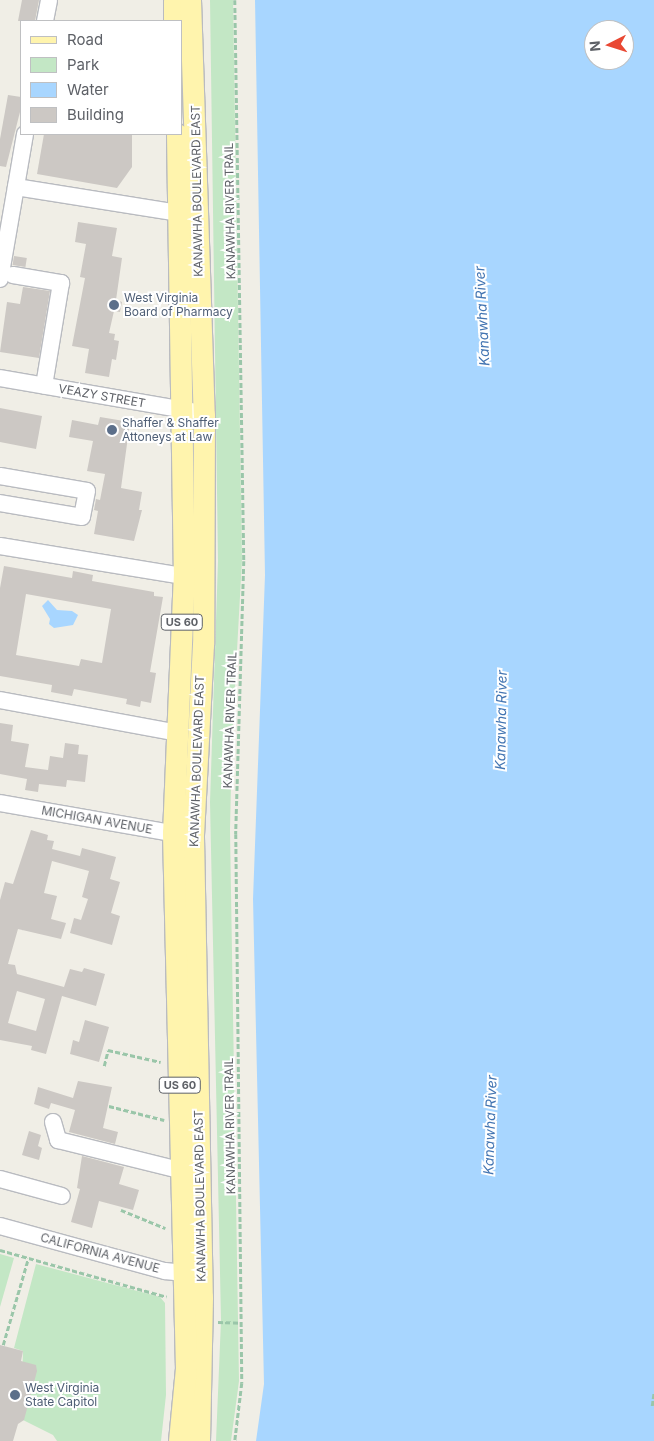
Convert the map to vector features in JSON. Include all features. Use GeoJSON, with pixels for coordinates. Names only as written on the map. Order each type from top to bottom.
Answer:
{"type":"FeatureCollection","features":[{"type":"Feature","properties":{"kind":"main road"},"geometry":{"type":"LineString","coordinates":[[174,0],[174,20]]}},
{"type":"Feature","properties":{"kind":"main road","name":"KANAWHA BOULEVARD EAST"},"geometry":{"type":"LineString","coordinates":[[179,1441],[193,1274],[182,1170],[184,835],[203,634],[204,414],[190,0]]}},
{"type":"Feature","properties":{"kind":"main road","name":"KANAWHA BOULEVARD EAST"},"geometry":{"type":"LineString","coordinates":[[194,80],[199,71],[200,0]]}},
{"type":"Feature","properties":{"kind":"main road","name":"KANAWHA BOULEVARD EAST"},"geometry":{"type":"LineString","coordinates":[[177,135],[184,576],[178,733],[184,835],[193,1274],[200,1441]]}},
{"type":"Feature","properties":{"kind":"street"},"geometry":{"type":"LineString","coordinates":[[45,20],[49,0]]}},
{"type":"Feature","properties":{"kind":"street"},"geometry":{"type":"LineString","coordinates":[[25,135],[16,188],[6,277],[61,283],[44,386]]}},
{"type":"Feature","properties":{"kind":"street"},"geometry":{"type":"LineString","coordinates":[[16,188],[178,212]]}},
{"type":"Feature","properties":{"kind":"street","name":"VEAZY STREET"},"geometry":{"type":"LineString","coordinates":[[0,378],[204,414]]}},
{"type":"Feature","properties":{"kind":"street"},"geometry":{"type":"LineString","coordinates":[[0,476],[86,491],[82,517],[0,504]]}},
{"type":"Feature","properties":{"kind":"street"},"geometry":{"type":"LineString","coordinates":[[0,546],[184,576]]}},
{"type":"Feature","properties":{"kind":"street"},"geometry":{"type":"LineString","coordinates":[[0,700],[178,733]]}},
{"type":"Feature","properties":{"kind":"street","name":"MICHIGAN AVENUE"},"geometry":{"type":"LineString","coordinates":[[0,803],[184,835]]}},
{"type":"Feature","properties":{"kind":"street"},"geometry":{"type":"LineString","coordinates":[[53,1122],[58,1140],[182,1170]]}},
{"type":"Feature","properties":{"kind":"street"},"geometry":{"type":"LineString","coordinates":[[1,1185],[62,1196]]}},
{"type":"Feature","properties":{"kind":"street","name":"CALIFORNIA AVENUE"},"geometry":{"type":"LineString","coordinates":[[0,1226],[165,1270],[193,1274]]}},
{"type":"Feature","properties":{"kind":"path","name":"KANAWHA RIVER TRAIL"},"geometry":{"type":"LineString","coordinates":[[235,0],[244,561],[236,825],[242,1383],[236,1441]]}},
{"type":"Feature","properties":{"kind":"path"},"geometry":{"type":"LineString","coordinates":[[104,1066],[108,1050],[166,1063]]}},
{"type":"Feature","properties":{"kind":"path"},"geometry":{"type":"LineString","coordinates":[[109,1106],[167,1121]]}},
{"type":"Feature","properties":{"kind":"path"},"geometry":{"type":"LineString","coordinates":[[121,1210],[169,1229]]}},
{"type":"Feature","properties":{"kind":"path"},"geometry":{"type":"LineString","coordinates":[[0,1250],[168,1297],[169,1300]]}},
{"type":"Feature","properties":{"kind":"path"},"geometry":{"type":"LineString","coordinates":[[3,1345],[28,1259]]}},
{"type":"Feature","properties":{"kind":"path"},"geometry":{"type":"LineString","coordinates":[[218,1322],[241,1322]]}},
{"type":"Feature","properties":{"kind":"path"},"geometry":{"type":"LineString","coordinates":[[652,1406],[654,1392]]}},
{"type":"Feature","properties":{"kind":"green space"},"geometry":{"type":"Polygon","coordinates":[[[210,0],[233,0],[242,560],[232,741],[230,830],[239,1381],[231,1441],[216,1441],[221,1320],[210,802],[218,561],[210,0]]]}},
{"type":"Feature","properties":{"kind":"green space"},"geometry":{"type":"Polygon","coordinates":[[[0,1254],[14,1258],[0,1307],[0,1254]]]}},
{"type":"Feature","properties":{"kind":"green space"},"geometry":{"type":"Polygon","coordinates":[[[36,1264],[160,1297],[165,1303],[166,1395],[161,1441],[57,1441],[53,1435],[21,1419],[23,1351],[14,1348],[36,1264]]]}},
{"type":"Feature","properties":{"kind":"water","name":"Kanawha River"},"geometry":{"type":"Polygon","coordinates":[[[255,0],[654,0],[654,1441],[256,1441],[264,1384],[253,899],[265,575],[255,0]]]}},
{"type":"Feature","properties":{"kind":"water"},"geometry":{"type":"Polygon","coordinates":[[[48,600],[57,610],[72,611],[78,615],[73,625],[54,628],[49,624],[50,619],[42,606],[48,600]]]}},
{"type":"Feature","properties":{"kind":"building"},"geometry":{"type":"Polygon","coordinates":[[[22,0],[39,0],[35,20],[18,21],[22,0]]]}},
{"type":"Feature","properties":{"kind":"building"},"geometry":{"type":"Polygon","coordinates":[[[8,95],[20,97],[20,112],[6,167],[0,166],[0,139],[8,95]]]}},
{"type":"Feature","properties":{"kind":"building"},"geometry":{"type":"Polygon","coordinates":[[[44,135],[132,135],[132,167],[117,188],[37,174],[44,135]]]}},
{"type":"Feature","properties":{"kind":"building"},"geometry":{"type":"Polygon","coordinates":[[[78,222],[117,228],[112,256],[122,258],[116,300],[122,302],[120,312],[114,311],[109,333],[115,334],[114,340],[119,341],[116,360],[112,359],[109,377],[85,373],[89,349],[72,346],[85,278],[80,277],[86,244],[75,242],[78,222]]]}},
{"type":"Feature","properties":{"kind":"building"},"geometry":{"type":"Polygon","coordinates":[[[14,256],[27,258],[25,267],[13,265],[14,256]]]}},
{"type":"Feature","properties":{"kind":"building"},"geometry":{"type":"Polygon","coordinates":[[[23,287],[50,291],[39,358],[0,352],[7,302],[20,304],[23,287]]]}},
{"type":"Feature","properties":{"kind":"building"},"geometry":{"type":"Polygon","coordinates":[[[0,408],[42,416],[36,449],[0,442],[0,408]]]}},
{"type":"Feature","properties":{"kind":"building"},"geometry":{"type":"Polygon","coordinates":[[[100,417],[130,422],[121,488],[142,492],[139,510],[142,510],[134,541],[94,534],[98,511],[94,510],[96,499],[100,500],[105,474],[87,471],[93,441],[69,437],[72,420],[98,425],[100,417]]]}},
{"type":"Feature","properties":{"kind":"building"},"geometry":{"type":"Polygon","coordinates":[[[4,566],[72,578],[73,571],[93,575],[92,581],[154,592],[154,596],[163,597],[150,672],[156,673],[151,703],[141,701],[140,707],[126,704],[127,699],[74,689],[72,696],[51,692],[52,685],[0,676],[0,588],[4,566]],[[26,594],[16,655],[79,666],[81,659],[102,663],[111,609],[26,594]]]}},
{"type":"Feature","properties":{"kind":"building"},"geometry":{"type":"Polygon","coordinates":[[[0,723],[13,725],[11,741],[29,744],[25,767],[48,770],[50,756],[63,758],[65,743],[79,745],[78,754],[88,755],[85,782],[67,780],[66,787],[39,784],[38,792],[25,790],[27,779],[0,774],[0,723]]]}},
{"type":"Feature","properties":{"kind":"building"},"geometry":{"type":"Polygon","coordinates":[[[31,830],[48,835],[47,840],[54,841],[52,849],[80,856],[82,848],[116,857],[110,879],[120,882],[111,913],[120,916],[112,945],[70,933],[74,918],[81,920],[88,899],[82,897],[89,871],[52,861],[44,893],[57,896],[51,919],[66,923],[61,939],[18,929],[8,964],[15,965],[17,974],[64,987],[70,969],[82,972],[84,968],[105,974],[96,1006],[62,996],[46,1054],[31,1050],[32,1046],[0,1040],[0,900],[5,882],[13,884],[31,830]],[[17,991],[8,1023],[36,1031],[45,999],[17,991]]]}},
{"type":"Feature","properties":{"kind":"building"},"geometry":{"type":"Polygon","coordinates":[[[85,1020],[109,1027],[99,1062],[70,1054],[73,1040],[79,1042],[85,1020]]]}},
{"type":"Feature","properties":{"kind":"building"},"geometry":{"type":"Polygon","coordinates":[[[78,1081],[112,1087],[103,1128],[118,1132],[115,1144],[69,1132],[75,1110],[51,1103],[49,1109],[34,1104],[38,1087],[73,1098],[78,1081]]]}},
{"type":"Feature","properties":{"kind":"building"},"geometry":{"type":"Polygon","coordinates":[[[29,1131],[41,1135],[38,1146],[42,1148],[39,1160],[22,1155],[29,1131]]]}},
{"type":"Feature","properties":{"kind":"building"},"geometry":{"type":"Polygon","coordinates":[[[82,1156],[124,1167],[119,1184],[139,1190],[133,1210],[99,1201],[92,1228],[71,1222],[80,1189],[77,1188],[82,1156]]]}},
{"type":"Feature","properties":{"kind":"building","name":"West Virginia State Capitol"},"geometry":{"type":"Polygon","coordinates":[[[0,1345],[23,1351],[21,1361],[36,1365],[37,1371],[24,1420],[18,1424],[13,1441],[0,1441],[0,1345]]]}},
{"type":"Feature","properties":{"kind":"place","name":"West Virginia Board of Pharmacy"},"geometry":{"type":"Point","coordinates":[114,305]}},
{"type":"Feature","properties":{"kind":"place","name":"Shaffer & Shaffer Attoneys at Law"},"geometry":{"type":"Point","coordinates":[112,430]}},
{"type":"Feature","properties":{"kind":"place","name":"West Virginia State Capitol"},"geometry":{"type":"Point","coordinates":[15,1395]}}]}
